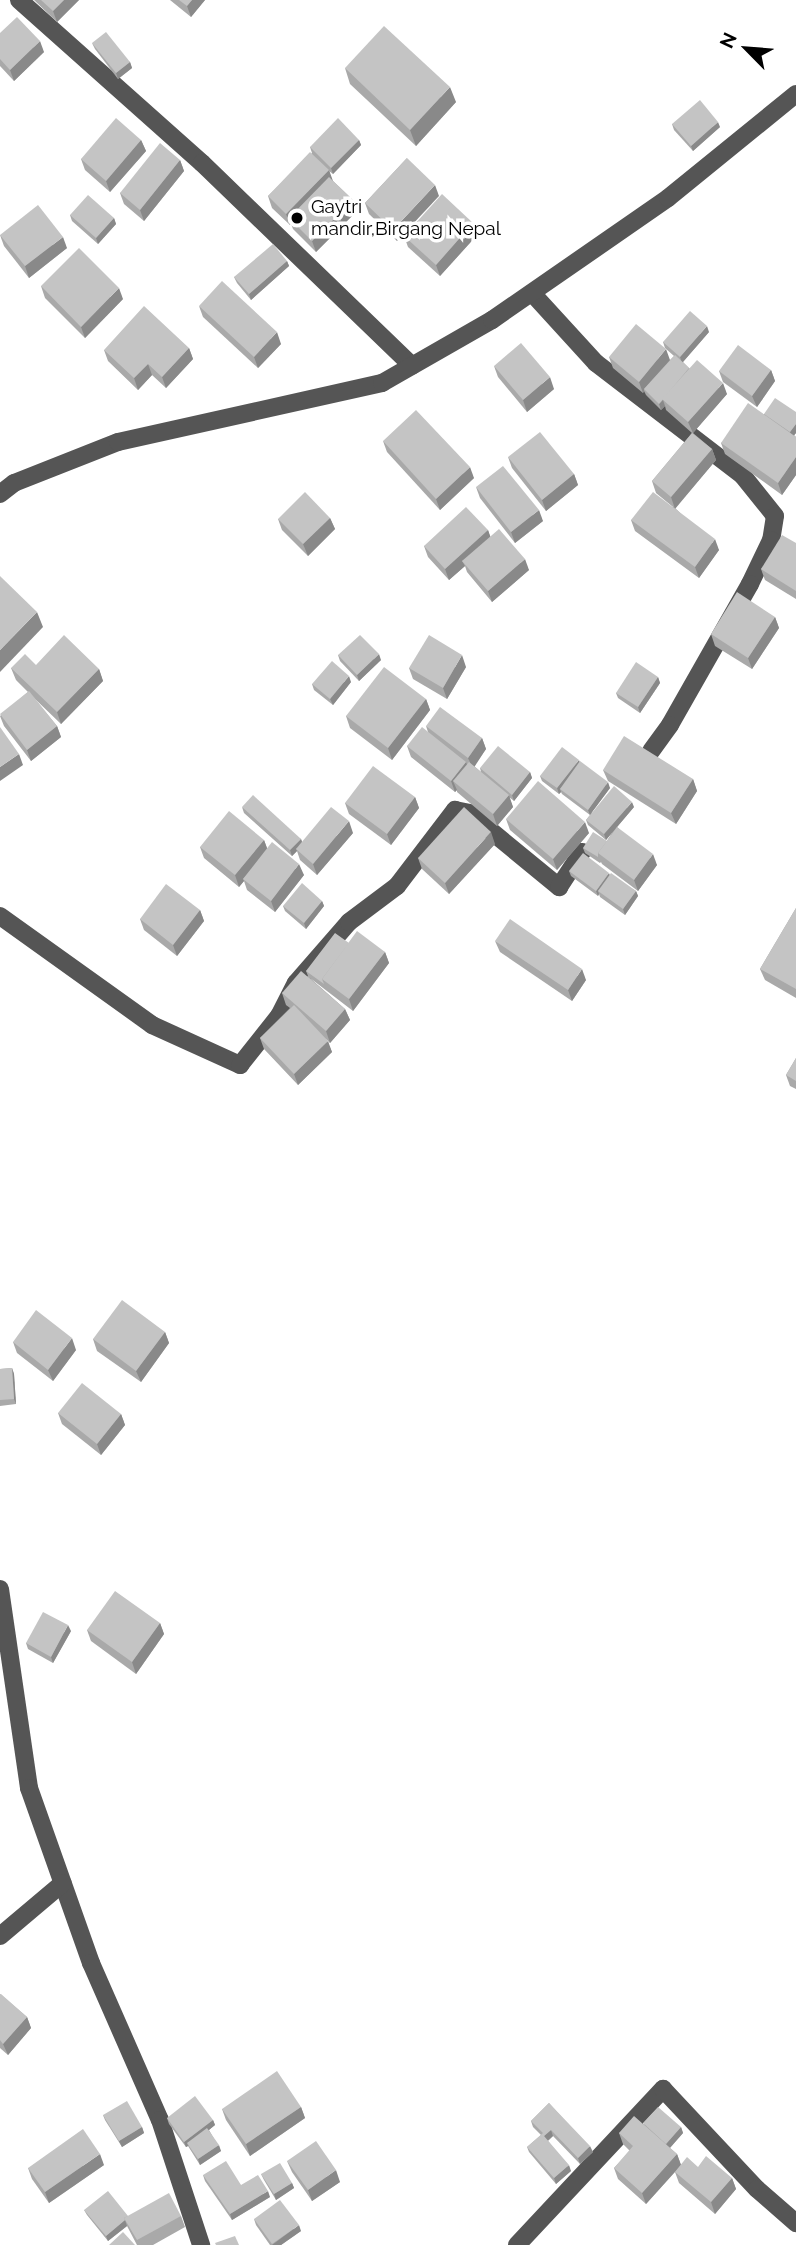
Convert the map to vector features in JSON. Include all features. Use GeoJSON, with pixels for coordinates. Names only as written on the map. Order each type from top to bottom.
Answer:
{"type":"FeatureCollection","features":[{"type":"Feature","properties":{"kind":"street"},"geometry":{"type":"LineString","coordinates":[[19,0],[202,163],[412,366]]}},
{"type":"Feature","properties":{"kind":"street"},"geometry":{"type":"LineString","coordinates":[[0,494],[14,483],[118,442],[382,383],[532,292],[668,198],[796,94]]}},
{"type":"Feature","properties":{"kind":"street"},"geometry":{"type":"LineString","coordinates":[[532,292],[596,363],[743,476],[775,516],[771,540],[750,584],[670,725],[651,751]]}},
{"type":"Feature","properties":{"kind":"street"},"geometry":{"type":"LineString","coordinates":[[0,916],[152,1025],[240,1065],[279,1016],[296,983],[349,922],[397,886],[455,810],[469,813],[559,887],[582,852]]}},
{"type":"Feature","properties":{"kind":"street"},"geometry":{"type":"LineString","coordinates":[[0,1589],[29,1788],[91,1964],[160,2120],[201,2245]]}},
{"type":"Feature","properties":{"kind":"street"},"geometry":{"type":"LineString","coordinates":[[0,1936],[63,1883]]}},
{"type":"Feature","properties":{"kind":"street"},"geometry":{"type":"LineString","coordinates":[[517,2245],[663,2089],[757,2189],[796,2223]]}},
{"type":"Feature","properties":{"kind":"building"},"geometry":{"type":"Polygon","coordinates":[[[41,0],[64,0],[53,11],[41,0]]]}},
{"type":"Feature","properties":{"kind":"building"},"geometry":{"type":"Polygon","coordinates":[[[179,0],[192,0],[187,6],[179,0]]]}},
{"type":"Feature","properties":{"kind":"building"},"geometry":{"type":"Polygon","coordinates":[[[17,17],[40,41],[10,70],[0,59],[0,33],[17,17]]]}},
{"type":"Feature","properties":{"kind":"building"},"geometry":{"type":"Polygon","coordinates":[[[384,26],[450,87],[410,130],[345,68],[384,26]]]}},
{"type":"Feature","properties":{"kind":"building"},"geometry":{"type":"Polygon","coordinates":[[[106,32],[130,62],[116,73],[92,43],[106,32]]]}},
{"type":"Feature","properties":{"kind":"building"},"geometry":{"type":"Polygon","coordinates":[[[700,100],[718,122],[691,146],[672,124],[700,100]]]}},
{"type":"Feature","properties":{"kind":"building"},"geometry":{"type":"Polygon","coordinates":[[[116,118],[141,140],[106,181],[81,159],[116,118]]]}},
{"type":"Feature","properties":{"kind":"building"},"geometry":{"type":"Polygon","coordinates":[[[338,118],[359,140],[331,168],[310,147],[338,118]]]}},
{"type":"Feature","properties":{"kind":"building"},"geometry":{"type":"Polygon","coordinates":[[[160,143],[180,160],[140,210],[120,193],[160,143]]]}},
{"type":"Feature","properties":{"kind":"building"},"geometry":{"type":"Polygon","coordinates":[[[310,152],[329,170],[286,214],[268,196],[310,152]]]}},
{"type":"Feature","properties":{"kind":"building"},"geometry":{"type":"Polygon","coordinates":[[[407,158],[435,185],[393,230],[365,203],[407,158]]]}},
{"type":"Feature","properties":{"kind":"building"},"geometry":{"type":"Polygon","coordinates":[[[329,177],[353,200],[312,241],[289,218],[329,177]]]}},
{"type":"Feature","properties":{"kind":"building"},"geometry":{"type":"Polygon","coordinates":[[[442,194],[473,223],[436,265],[404,236],[442,194]]]}},
{"type":"Feature","properties":{"kind":"building"},"geometry":{"type":"Polygon","coordinates":[[[88,195],[114,218],[96,238],[70,215],[88,195]]]}},
{"type":"Feature","properties":{"kind":"building"},"geometry":{"type":"Polygon","coordinates":[[[38,205],[63,237],[25,266],[0,235],[38,205]]]}},
{"type":"Feature","properties":{"kind":"building"},"geometry":{"type":"Polygon","coordinates":[[[273,244],[287,261],[249,294],[234,277],[273,244]]]}},
{"type":"Feature","properties":{"kind":"building"},"geometry":{"type":"Polygon","coordinates":[[[79,248],[119,288],[81,327],[41,286],[79,248]]]}},
{"type":"Feature","properties":{"kind":"building"},"geometry":{"type":"Polygon","coordinates":[[[222,281],[277,332],[254,357],[199,306],[222,281]]]}},
{"type":"Feature","properties":{"kind":"building"},"geometry":{"type":"Polygon","coordinates":[[[144,306],[189,348],[162,377],[148,364],[134,378],[104,350],[144,306]]]}},
{"type":"Feature","properties":{"kind":"building"},"geometry":{"type":"Polygon","coordinates":[[[690,311],[707,326],[680,357],[663,342],[690,311]]]}},
{"type":"Feature","properties":{"kind":"building"},"geometry":{"type":"Polygon","coordinates":[[[636,324],[666,349],[639,382],[609,357],[636,324]]]}},
{"type":"Feature","properties":{"kind":"building"},"geometry":{"type":"Polygon","coordinates":[[[521,343],[550,377],[523,400],[494,366],[521,343]]]}},
{"type":"Feature","properties":{"kind":"building"},"geometry":{"type":"Polygon","coordinates":[[[738,345],[771,370],[752,396],[719,371],[738,345]]]}},
{"type":"Feature","properties":{"kind":"building"},"geometry":{"type":"Polygon","coordinates":[[[675,355],[689,368],[659,404],[644,389],[675,355]]]}},
{"type":"Feature","properties":{"kind":"building"},"geometry":{"type":"Polygon","coordinates":[[[697,360],[723,383],[688,422],[662,399],[697,360]]]}},
{"type":"Feature","properties":{"kind":"building"},"geometry":{"type":"Polygon","coordinates":[[[775,398],[796,412],[796,424],[790,432],[764,414],[775,398]]]}},
{"type":"Feature","properties":{"kind":"building"},"geometry":{"type":"Polygon","coordinates":[[[748,403],[796,437],[796,457],[778,483],[721,443],[748,403]]]}},
{"type":"Feature","properties":{"kind":"building"},"geometry":{"type":"Polygon","coordinates":[[[416,410],[470,467],[436,499],[383,441],[416,410]]]}},
{"type":"Feature","properties":{"kind":"building"},"geometry":{"type":"Polygon","coordinates":[[[540,432],[574,474],[542,500],[508,457],[540,432]]]}},
{"type":"Feature","properties":{"kind":"building"},"geometry":{"type":"Polygon","coordinates":[[[692,433],[712,449],[671,497],[652,481],[692,433]]]}},
{"type":"Feature","properties":{"kind":"building"},"geometry":{"type":"Polygon","coordinates":[[[503,466],[539,510],[511,532],[476,487],[503,466]]]}},
{"type":"Feature","properties":{"kind":"building"},"geometry":{"type":"Polygon","coordinates":[[[305,492],[330,518],[303,544],[278,519],[305,492]]]}},
{"type":"Feature","properties":{"kind":"building"},"geometry":{"type":"Polygon","coordinates":[[[653,492],[715,539],[695,567],[631,520],[653,492]]]}},
{"type":"Feature","properties":{"kind":"building"},"geometry":{"type":"Polygon","coordinates":[[[466,507],[488,530],[445,569],[424,546],[466,507]]]}},
{"type":"Feature","properties":{"kind":"building"},"geometry":{"type":"Polygon","coordinates":[[[499,529],[525,559],[488,591],[462,561],[499,529]]]}},
{"type":"Feature","properties":{"kind":"building"},"geometry":{"type":"Polygon","coordinates":[[[782,535],[796,543],[796,591],[761,569],[782,535]]]}},
{"type":"Feature","properties":{"kind":"building"},"geometry":{"type":"Polygon","coordinates":[[[0,576],[37,612],[0,650],[0,576]]]}},
{"type":"Feature","properties":{"kind":"building"},"geometry":{"type":"Polygon","coordinates":[[[737,592],[775,617],[748,658],[711,634],[737,592]]]}},
{"type":"Feature","properties":{"kind":"building"},"geometry":{"type":"Polygon","coordinates":[[[64,635],[99,669],[57,712],[11,668],[25,654],[36,665],[64,635]]]}},
{"type":"Feature","properties":{"kind":"building"},"geometry":{"type":"Polygon","coordinates":[[[360,635],[379,654],[357,675],[338,655],[360,635]]]}},
{"type":"Feature","properties":{"kind":"building"},"geometry":{"type":"Polygon","coordinates":[[[429,635],[462,655],[443,688],[409,668],[429,635]]]}},
{"type":"Feature","properties":{"kind":"building"},"geometry":{"type":"Polygon","coordinates":[[[332,661],[349,676],[330,699],[312,684],[332,661]]]}},
{"type":"Feature","properties":{"kind":"building"},"geometry":{"type":"Polygon","coordinates":[[[636,662],[658,677],[638,707],[616,693],[636,662]]]}},
{"type":"Feature","properties":{"kind":"building"},"geometry":{"type":"Polygon","coordinates":[[[384,667],[426,699],[388,748],[346,716],[384,667]]]}},
{"type":"Feature","properties":{"kind":"building"},"geometry":{"type":"Polygon","coordinates":[[[29,691],[57,726],[27,750],[0,714],[29,691]]]}},
{"type":"Feature","properties":{"kind":"building"},"geometry":{"type":"Polygon","coordinates":[[[440,707],[482,738],[468,758],[426,726],[440,707]]]}},
{"type":"Feature","properties":{"kind":"building"},"geometry":{"type":"Polygon","coordinates":[[[0,727],[19,754],[0,767],[0,727]]]}},
{"type":"Feature","properties":{"kind":"building"},"geometry":{"type":"Polygon","coordinates":[[[422,727],[466,762],[451,781],[407,746],[422,727]]]}},
{"type":"Feature","properties":{"kind":"building"},"geometry":{"type":"Polygon","coordinates":[[[624,736],[693,779],[671,813],[603,770],[624,736]]]}},
{"type":"Feature","properties":{"kind":"building"},"geometry":{"type":"Polygon","coordinates":[[[498,746],[530,772],[512,795],[480,768],[498,746]]]}},
{"type":"Feature","properties":{"kind":"building"},"geometry":{"type":"Polygon","coordinates":[[[562,747],[579,760],[557,788],[540,776],[562,747]]]}},
{"type":"Feature","properties":{"kind":"building"},"geometry":{"type":"Polygon","coordinates":[[[580,761],[608,782],[588,810],[560,789],[580,761]]]}},
{"type":"Feature","properties":{"kind":"building"},"geometry":{"type":"Polygon","coordinates":[[[469,762],[509,795],[493,814],[453,781],[469,762]]]}},
{"type":"Feature","properties":{"kind":"building"},"geometry":{"type":"Polygon","coordinates":[[[373,766],[415,797],[387,834],[345,803],[373,766]]]}},
{"type":"Feature","properties":{"kind":"building"},"geometry":{"type":"Polygon","coordinates":[[[538,781],[585,822],[553,859],[506,819],[538,781]]]}},
{"type":"Feature","properties":{"kind":"building"},"geometry":{"type":"Polygon","coordinates":[[[614,786],[632,802],[604,834],[586,820],[614,786]]]}},
{"type":"Feature","properties":{"kind":"building"},"geometry":{"type":"Polygon","coordinates":[[[253,795],[301,839],[290,850],[242,807],[253,795]]]}},
{"type":"Feature","properties":{"kind":"building"},"geometry":{"type":"Polygon","coordinates":[[[331,807],[349,821],[313,864],[296,849],[331,807]]]}},
{"type":"Feature","properties":{"kind":"building"},"geometry":{"type":"Polygon","coordinates":[[[464,807],[491,832],[445,883],[418,858],[464,807]]]}},
{"type":"Feature","properties":{"kind":"building"},"geometry":{"type":"Polygon","coordinates":[[[229,811],[264,840],[235,875],[200,847],[229,811]]]}},
{"type":"Feature","properties":{"kind":"building"},"geometry":{"type":"Polygon","coordinates":[[[617,827],[653,854],[634,880],[598,853],[617,827]]]}},
{"type":"Feature","properties":{"kind":"building"},"geometry":{"type":"Polygon","coordinates":[[[593,832],[607,841],[598,857],[583,848],[593,832]]]}},
{"type":"Feature","properties":{"kind":"building"},"geometry":{"type":"Polygon","coordinates":[[[272,842],[299,864],[271,901],[243,879],[272,842]]]}},
{"type":"Feature","properties":{"kind":"building"},"geometry":{"type":"Polygon","coordinates":[[[583,853],[609,873],[596,891],[569,871],[583,853]]]}},
{"type":"Feature","properties":{"kind":"building"},"geometry":{"type":"Polygon","coordinates":[[[611,873],[636,891],[623,909],[598,891],[611,873]]]}},
{"type":"Feature","properties":{"kind":"building"},"geometry":{"type":"Polygon","coordinates":[[[302,883],[322,901],[304,923],[283,906],[302,883]]]}},
{"type":"Feature","properties":{"kind":"building"},"geometry":{"type":"Polygon","coordinates":[[[166,884],[200,910],[173,945],[140,919],[166,884]]]}},
{"type":"Feature","properties":{"kind":"building"},"geometry":{"type":"Polygon","coordinates":[[[796,908],[796,989],[760,969],[796,908]]]}},
{"type":"Feature","properties":{"kind":"building"},"geometry":{"type":"Polygon","coordinates":[[[510,919],[582,969],[568,990],[495,941],[510,919]]]}},
{"type":"Feature","properties":{"kind":"building"},"geometry":{"type":"Polygon","coordinates":[[[357,931],[385,952],[349,999],[322,979],[357,931]]]}},
{"type":"Feature","properties":{"kind":"building"},"geometry":{"type":"Polygon","coordinates":[[[335,933],[349,943],[322,979],[324,984],[306,971],[335,933]]]}},
{"type":"Feature","properties":{"kind":"building"},"geometry":{"type":"Polygon","coordinates":[[[301,971],[345,1009],[326,1031],[282,993],[301,971]]]}},
{"type":"Feature","properties":{"kind":"building"},"geometry":{"type":"Polygon","coordinates":[[[294,1005],[328,1041],[294,1074],[260,1038],[294,1005]]]}},
{"type":"Feature","properties":{"kind":"building"},"geometry":{"type":"Polygon","coordinates":[[[796,1058],[796,1081],[786,1075],[796,1058]]]}},
{"type":"Feature","properties":{"kind":"building"},"geometry":{"type":"Polygon","coordinates":[[[122,1300],[165,1332],[136,1371],[93,1339],[122,1300]]]}},
{"type":"Feature","properties":{"kind":"building"},"geometry":{"type":"Polygon","coordinates":[[[36,1310],[72,1338],[48,1370],[13,1342],[36,1310]]]}},
{"type":"Feature","properties":{"kind":"building"},"geometry":{"type":"Polygon","coordinates":[[[12,1368],[14,1399],[0,1400],[0,1369],[12,1368]]]}},
{"type":"Feature","properties":{"kind":"building"},"geometry":{"type":"Polygon","coordinates":[[[82,1383],[121,1414],[97,1444],[58,1413],[82,1383]]]}},
{"type":"Feature","properties":{"kind":"building"},"geometry":{"type":"Polygon","coordinates":[[[115,1591],[160,1623],[132,1662],[87,1630],[115,1591]]]}},
{"type":"Feature","properties":{"kind":"building"},"geometry":{"type":"Polygon","coordinates":[[[43,1612],[68,1625],[51,1657],[26,1643],[43,1612]]]}},
{"type":"Feature","properties":{"kind":"building"},"geometry":{"type":"Polygon","coordinates":[[[0,1994],[27,2017],[3,2044],[0,2040],[0,1994]]]}},
{"type":"Feature","properties":{"kind":"building"},"geometry":{"type":"Polygon","coordinates":[[[277,2071],[301,2107],[246,2144],[222,2109],[277,2071]]]}},
{"type":"Feature","properties":{"kind":"building"},"geometry":{"type":"Polygon","coordinates":[[[195,2096],[213,2120],[184,2142],[167,2118],[195,2096]]]}},
{"type":"Feature","properties":{"kind":"building"},"geometry":{"type":"Polygon","coordinates":[[[127,2101],[142,2127],[119,2141],[103,2115],[127,2101]]]}},
{"type":"Feature","properties":{"kind":"building"},"geometry":{"type":"Polygon","coordinates":[[[549,2103],[590,2146],[578,2158],[551,2130],[544,2136],[569,2165],[554,2178],[527,2147],[543,2133],[531,2121],[549,2103]]]}},
{"type":"Feature","properties":{"kind":"building"},"geometry":{"type":"Polygon","coordinates":[[[658,2107],[681,2127],[666,2144],[643,2123],[658,2107]]]}},
{"type":"Feature","properties":{"kind":"building"},"geometry":{"type":"Polygon","coordinates":[[[634,2116],[677,2154],[642,2193],[614,2168],[633,2146],[619,2133],[634,2116]]]}},
{"type":"Feature","properties":{"kind":"building"},"geometry":{"type":"Polygon","coordinates":[[[207,2128],[219,2145],[198,2159],[187,2143],[207,2128]]]}},
{"type":"Feature","properties":{"kind":"building"},"geometry":{"type":"Polygon","coordinates":[[[83,2129],[100,2154],[45,2192],[28,2168],[83,2129]]]}},
{"type":"Feature","properties":{"kind":"building"},"geometry":{"type":"Polygon","coordinates":[[[316,2141],[336,2170],[308,2190],[287,2161],[316,2141]]]}},
{"type":"Feature","properties":{"kind":"building"},"geometry":{"type":"Polygon","coordinates":[[[706,2156],[732,2178],[711,2202],[675,2172],[687,2157],[698,2167],[706,2156]]]}},
{"type":"Feature","properties":{"kind":"building"},"geometry":{"type":"Polygon","coordinates":[[[226,2161],[241,2185],[258,2175],[268,2191],[230,2214],[203,2175],[226,2161]]]}},
{"type":"Feature","properties":{"kind":"building"},"geometry":{"type":"Polygon","coordinates":[[[280,2163],[292,2183],[274,2194],[261,2174],[280,2163]]]}},
{"type":"Feature","properties":{"kind":"building"},"geometry":{"type":"Polygon","coordinates":[[[108,2191],[128,2216],[106,2236],[84,2210],[108,2191]]]}},
{"type":"Feature","properties":{"kind":"building"},"geometry":{"type":"Polygon","coordinates":[[[169,2193],[181,2216],[137,2240],[124,2218],[169,2193]]]}},
{"type":"Feature","properties":{"kind":"building"},"geometry":{"type":"Polygon","coordinates":[[[280,2200],[299,2225],[272,2244],[254,2219],[280,2200]]]}},
{"type":"Feature","properties":{"kind":"building"},"geometry":{"type":"Polygon","coordinates":[[[123,2232],[135,2245],[109,2245],[123,2232]]]}},
{"type":"Feature","properties":{"kind":"building"},"geometry":{"type":"Polygon","coordinates":[[[235,2236],[239,2245],[215,2243],[235,2236]]]}},
{"type":"Feature","properties":{"kind":"place","name":"Gaytri mandir,Birgang Nepal"},"geometry":{"type":"Point","coordinates":[297,218]}}]}
